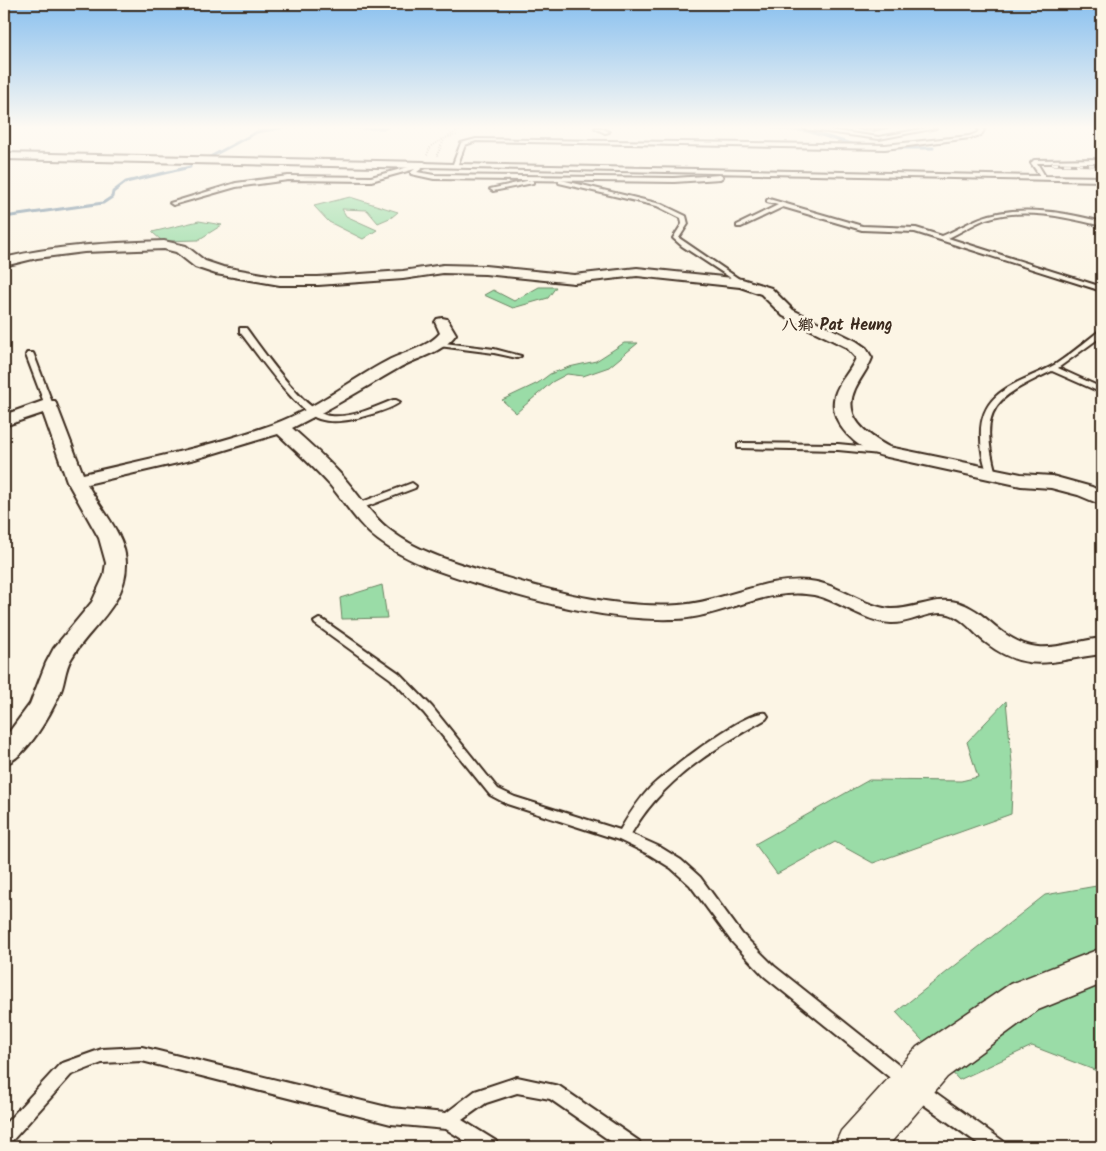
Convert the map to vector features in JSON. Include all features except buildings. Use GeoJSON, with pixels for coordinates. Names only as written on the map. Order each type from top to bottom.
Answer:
{"type":"FeatureCollection","features":[{"type":"Feature","properties":{"kind":"main road"},"geometry":{"type":"LineString","coordinates":[[858,1147],[932,1062],[1024,997],[1102,966]]}},
{"type":"Feature","properties":{"kind":"street"},"geometry":{"type":"LineString","coordinates":[[4,262],[46,253],[84,248],[164,245],[182,249],[200,264],[208,267],[280,281],[318,281],[395,276],[443,269],[485,270],[574,279],[637,272],[742,283],[766,291],[788,313],[850,344],[860,351],[864,358],[862,368],[843,394],[845,418],[849,428],[857,436],[883,451],[992,474],[1065,485],[1086,491],[1102,499]]}},
{"type":"Feature","properties":{"kind":"street"},"geometry":{"type":"LineString","coordinates":[[76,481],[189,456],[281,427],[313,412],[393,364],[439,344],[448,334],[442,322]]}},
{"type":"Feature","properties":{"kind":"street"},"geometry":{"type":"LineString","coordinates":[[4,421],[49,405],[76,481],[113,544],[116,562],[115,576],[98,608],[83,631],[62,655],[55,669],[49,690],[39,709],[4,755]]}},
{"type":"Feature","properties":{"kind":"street"},"geometry":{"type":"LineString","coordinates":[[281,427],[330,475],[382,535],[396,544],[441,565],[500,584],[585,603],[641,612],[687,612],[782,589],[799,587],[834,594],[863,610],[875,614],[900,616],[933,607],[953,608],[973,619],[1003,644],[1030,655],[1044,657],[1102,646]]}},
{"type":"Feature","properties":{"kind":"lane"},"geometry":{"type":"LineString","coordinates":[[173,203],[236,185],[263,182]]}},
{"type":"Feature","properties":{"kind":"lane"},"geometry":{"type":"LineString","coordinates":[[493,189],[546,182]]}},
{"type":"Feature","properties":{"kind":"lane"},"geometry":{"type":"LineString","coordinates":[[559,182],[667,208],[684,216],[685,224],[676,238],[742,283]]}},
{"type":"Feature","properties":{"kind":"lane"},"geometry":{"type":"LineString","coordinates":[[769,201],[862,228],[916,230],[1102,288]]}},
{"type":"Feature","properties":{"kind":"lane"},"geometry":{"type":"LineString","coordinates":[[739,226],[783,205]]}},
{"type":"Feature","properties":{"kind":"lane"},"geometry":{"type":"LineString","coordinates":[[943,238],[983,219],[999,214],[1018,213],[1064,217],[1102,224]]}},
{"type":"Feature","properties":{"kind":"lane"},"geometry":{"type":"LineString","coordinates":[[243,330],[270,365],[313,412],[321,417],[342,418],[372,411],[396,402]]}},
{"type":"Feature","properties":{"kind":"lane"},"geometry":{"type":"LineString","coordinates":[[992,474],[983,438],[990,408],[1008,390],[1051,368],[1102,333]]}},
{"type":"Feature","properties":{"kind":"lane"},"geometry":{"type":"LineString","coordinates":[[439,344],[518,356]]}},
{"type":"Feature","properties":{"kind":"lane"},"geometry":{"type":"LineString","coordinates":[[30,355],[49,405]]}},
{"type":"Feature","properties":{"kind":"lane"},"geometry":{"type":"LineString","coordinates":[[1051,368],[1102,391]]}},
{"type":"Feature","properties":{"kind":"lane"},"geometry":{"type":"LineString","coordinates":[[741,446],[838,447],[883,451]]}},
{"type":"Feature","properties":{"kind":"lane"},"geometry":{"type":"LineString","coordinates":[[357,507],[412,486]]}},
{"type":"Feature","properties":{"kind":"lane"},"geometry":{"type":"LineString","coordinates":[[319,622],[395,676],[428,710],[494,792],[510,801],[624,836],[676,864],[695,881],[737,938],[769,971],[911,1086],[997,1147]]}},
{"type":"Feature","properties":{"kind":"lane"},"geometry":{"type":"LineString","coordinates":[[624,836],[642,806],[662,784],[713,744],[762,716]]}},
{"type":"Feature","properties":{"kind":"lane"},"geometry":{"type":"LineString","coordinates":[[4,1137],[66,1069],[102,1056],[142,1054],[391,1116],[448,1121],[490,1147]]}},
{"type":"Feature","properties":{"kind":"lane"},"geometry":{"type":"LineString","coordinates":[[448,1121],[481,1097],[517,1085],[553,1092],[633,1147]]}},
{"type":"Feature","properties":{"kind":"green space"},"geometry":{"type":"Polygon","coordinates":[[[350,197],[398,212],[378,223],[367,210],[342,209],[346,216],[377,230],[363,239],[329,222],[314,206],[350,197]]]}},
{"type":"Feature","properties":{"kind":"green space"},"geometry":{"type":"Polygon","coordinates":[[[199,221],[222,225],[198,240],[162,241],[152,232],[199,221]]]}},
{"type":"Feature","properties":{"kind":"green space"},"geometry":{"type":"Polygon","coordinates":[[[539,287],[556,287],[548,298],[513,308],[484,295],[493,290],[514,301],[539,287]]]}},
{"type":"Feature","properties":{"kind":"green space"},"geometry":{"type":"Polygon","coordinates":[[[624,343],[638,343],[609,367],[583,376],[567,374],[552,382],[516,413],[502,400],[538,383],[550,374],[569,367],[596,361],[624,343]]]}},
{"type":"Feature","properties":{"kind":"green space"},"geometry":{"type":"Polygon","coordinates":[[[382,585],[387,618],[342,619],[340,598],[382,585]]]}},
{"type":"Feature","properties":{"kind":"green space"},"geometry":{"type":"Polygon","coordinates":[[[1006,701],[1013,773],[1011,814],[873,863],[835,842],[777,874],[755,844],[869,780],[961,781],[978,777],[967,742],[1006,701]]]}},
{"type":"Feature","properties":{"kind":"green space"},"geometry":{"type":"Polygon","coordinates":[[[1102,885],[1102,1073],[1032,1046],[959,1080],[896,1012],[1045,895],[1102,885]]]}},
{"type":"Feature","properties":{"kind":"waterway"},"geometry":{"type":"LineString","coordinates":[[4,217],[103,203],[112,197],[113,192],[127,182]]}},
{"type":"Feature","properties":{"kind":"district","name":"八鄉 Pat Heung"},"geometry":{"type":"Point","coordinates":[837,325]}}]}
